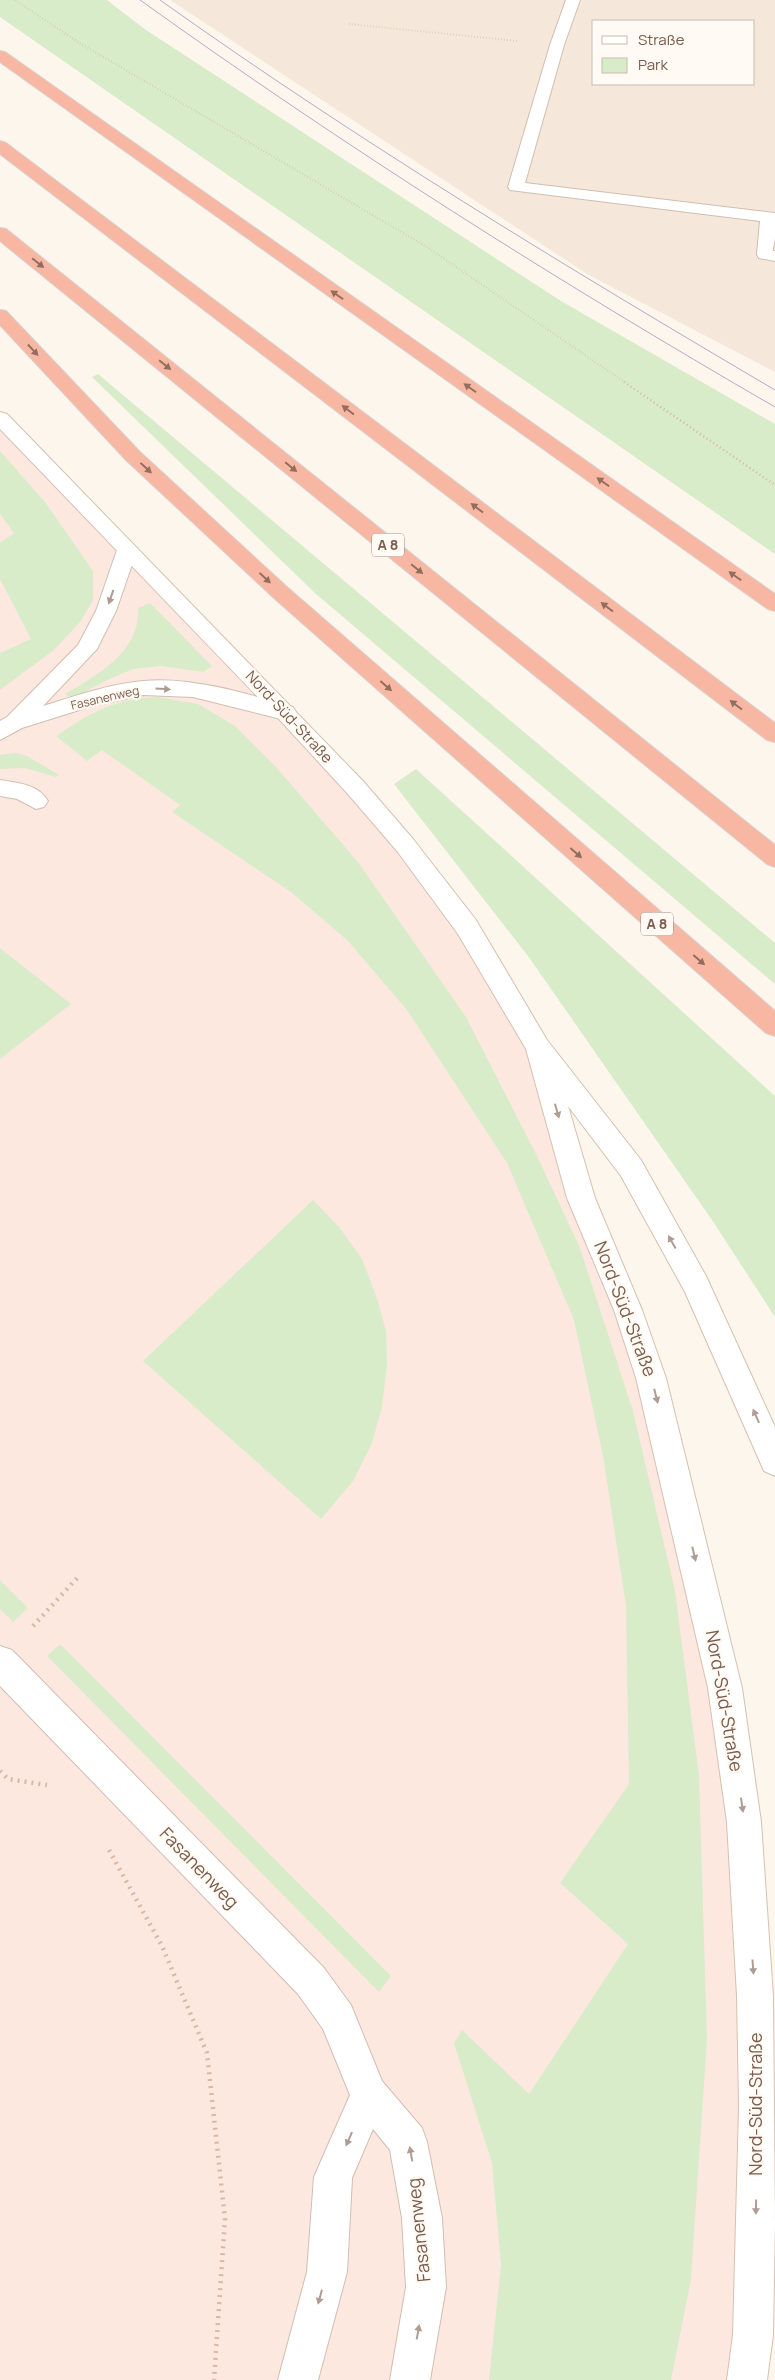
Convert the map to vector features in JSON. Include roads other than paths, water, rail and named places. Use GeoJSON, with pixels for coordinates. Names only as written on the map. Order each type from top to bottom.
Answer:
{"type":"FeatureCollection","features":[{"type":"Feature","properties":{"kind":"highway"},"geometry":{"type":"LineString","coordinates":[[0,55],[775,604]]}},
{"type":"Feature","properties":{"kind":"highway"},"geometry":{"type":"LineString","coordinates":[[0,146],[775,734]]}},
{"type":"Feature","properties":{"kind":"highway","name":"A 8"},"geometry":{"type":"LineString","coordinates":[[0,233],[775,858]]}},
{"type":"Feature","properties":{"kind":"highway","name":"A 8"},"geometry":{"type":"LineString","coordinates":[[0,315],[133,456],[281,594],[775,1026]]}},
{"type":"Feature","properties":{"kind":"main road"},"geometry":{"type":"LineString","coordinates":[[573,0],[557,45],[516,188],[769,217],[770,255]]}},
{"type":"Feature","properties":{"kind":"main road","name":"Nord-Süd-Straße"},"geometry":{"type":"LineString","coordinates":[[0,418],[286,712],[411,852],[467,927],[538,1047],[630,1168],[696,1284],[775,1461]]}},
{"type":"Feature","properties":{"kind":"main road","name":"Fasanenweg"},"geometry":{"type":"LineString","coordinates":[[7,727],[86,649],[106,611],[127,550]]}},
{"type":"Feature","properties":{"kind":"main road","name":"Fasanenweg"},"geometry":{"type":"LineString","coordinates":[[7,727],[89,700],[143,688],[193,690],[286,712]]}},
{"type":"Feature","properties":{"kind":"main road"},"geometry":{"type":"LineString","coordinates":[[0,788],[23,792],[36,801]]}},
{"type":"Feature","properties":{"kind":"main road","name":"Nord-Süd-Straße"},"geometry":{"type":"LineString","coordinates":[[538,1047],[581,1198],[628,1310],[651,1378],[725,1688],[744,1822],[755,1996],[758,2096],[753,2335],[747,2380]]}},
{"type":"Feature","properties":{"kind":"main road","name":"Fasanenweg"},"geometry":{"type":"LineString","coordinates":[[0,1662],[311,1981],[338,2018],[355,2065],[369,2094],[408,2142],[422,2218],[426,2286],[410,2380]]}},
{"type":"Feature","properties":{"kind":"main road"},"geometry":{"type":"LineString","coordinates":[[298,2380],[327,2272],[332,2177],[369,2094]]}},
{"type":"Feature","properties":{"kind":"tram line"},"geometry":{"type":"LineString","coordinates":[[140,0],[295,108],[532,262],[775,407]]}},
{"type":"Feature","properties":{"kind":"tram line"},"geometry":{"type":"LineString","coordinates":[[160,0],[310,103],[463,202],[775,390]]}}]}
